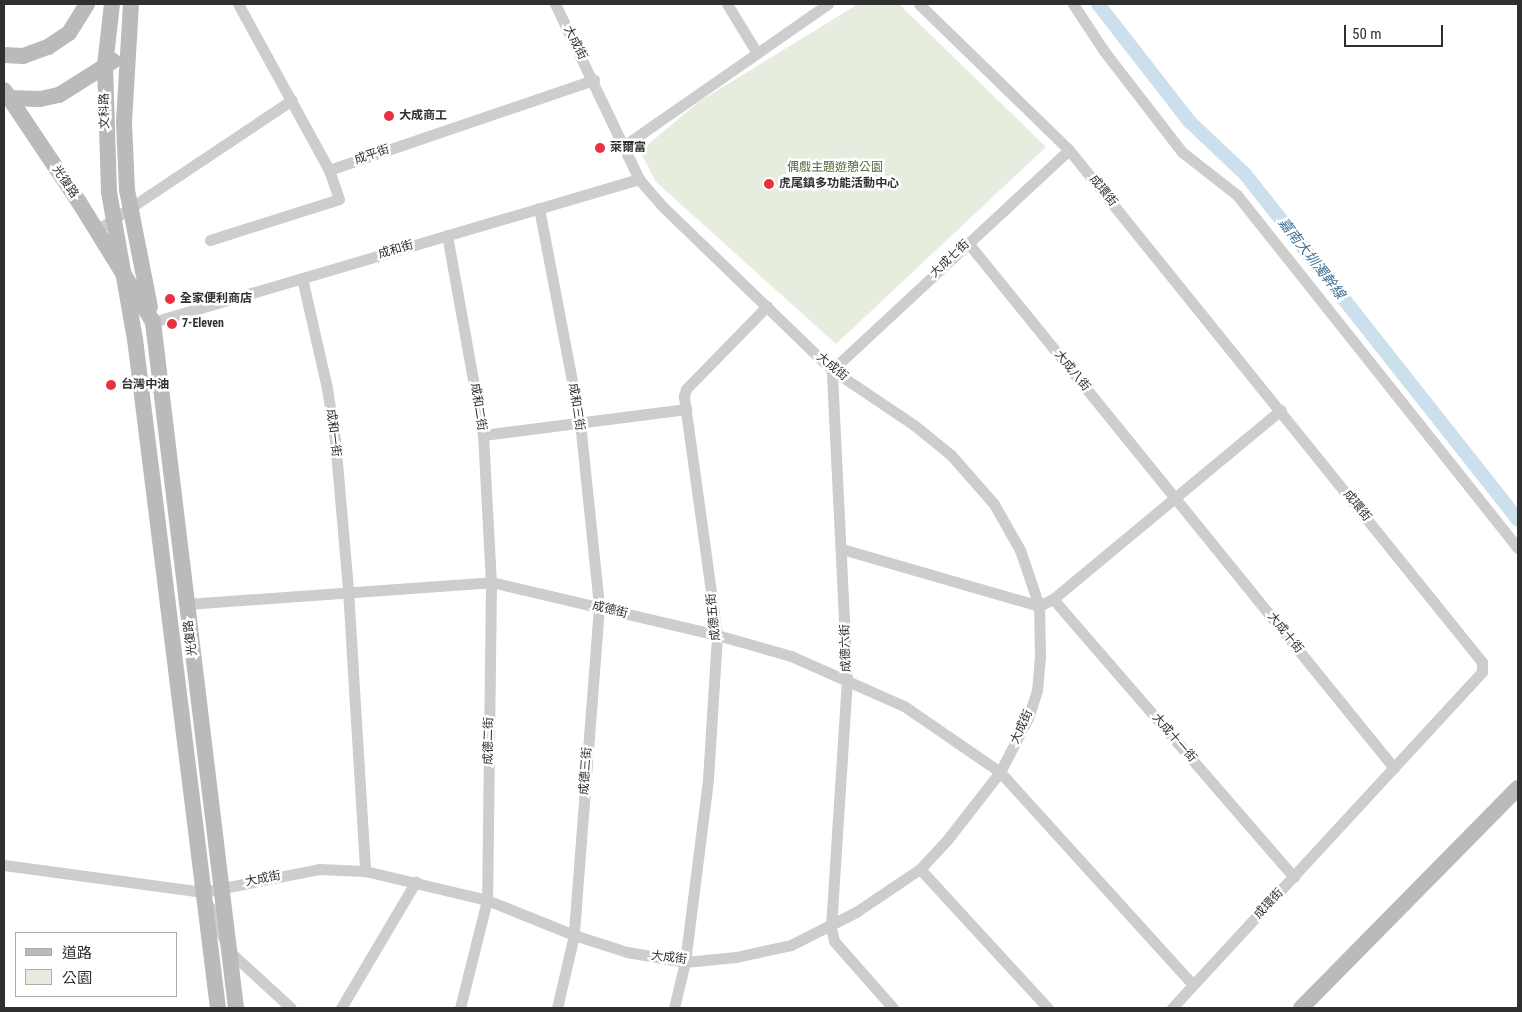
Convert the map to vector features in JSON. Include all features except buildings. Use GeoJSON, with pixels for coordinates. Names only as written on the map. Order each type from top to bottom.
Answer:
{"type":"FeatureCollection","features":[{"type":"Feature","properties":{"kind":"main road"},"geometry":{"type":"LineString","coordinates":[[4,55],[23,56],[48,48],[69,33],[87,4]]}},
{"type":"Feature","properties":{"kind":"main road","name":"文科路"},"geometry":{"type":"LineString","coordinates":[[112,4],[105,65],[109,192],[125,275]]}},
{"type":"Feature","properties":{"kind":"main road","name":"文科路"},"geometry":{"type":"LineString","coordinates":[[131,4],[126,53],[124,122],[129,208],[153,322]]}},
{"type":"Feature","properties":{"kind":"main road"},"geometry":{"type":"LineString","coordinates":[[6,94],[40,99],[59,95],[126,53]]}},
{"type":"Feature","properties":{"kind":"main road","name":"光復路"},"geometry":{"type":"LineString","coordinates":[[6,94],[97,230],[153,322],[236,1008]]}},
{"type":"Feature","properties":{"kind":"main road","name":"光復路"},"geometry":{"type":"LineString","coordinates":[[125,275],[218,1008]]}},
{"type":"Feature","properties":{"kind":"main road"},"geometry":{"type":"LineString","coordinates":[[1302,1008],[1518,788]]}},
{"type":"Feature","properties":{"kind":"street"},"geometry":{"type":"LineString","coordinates":[[210,240],[339,199],[329,170],[238,4]]}},
{"type":"Feature","properties":{"kind":"street","name":"大成街"},"geometry":{"type":"LineString","coordinates":[[203,892],[319,868],[365,871],[416,881],[487,900],[574,936],[627,952],[686,962],[736,957],[791,944],[831,927],[920,868],[953,834],[1000,772],[1028,718],[1037,691],[1040,656],[1039,606],[1020,550],[994,504],[974,478],[914,424],[832,370],[664,208],[639,179],[594,80],[555,4]]}},
{"type":"Feature","properties":{"kind":"street"},"geometry":{"type":"LineString","coordinates":[[727,4],[758,53]]}},
{"type":"Feature","properties":{"kind":"street"},"geometry":{"type":"LineString","coordinates":[[625,145],[828,4]]}},
{"type":"Feature","properties":{"kind":"street","name":"成環街"},"geometry":{"type":"LineString","coordinates":[[919,4],[1069,150],[1281,410],[1482,662],[1482,672],[1172,1008]]}},
{"type":"Feature","properties":{"kind":"street"},"geometry":{"type":"LineString","coordinates":[[1073,4],[1104,51],[1182,152],[1237,195],[1518,548]]}},
{"type":"Feature","properties":{"kind":"street","name":"成平街"},"geometry":{"type":"LineString","coordinates":[[329,170],[594,80]]}},
{"type":"Feature","properties":{"kind":"street"},"geometry":{"type":"LineString","coordinates":[[97,230],[292,100]]}},
{"type":"Feature","properties":{"kind":"street","name":"大成七街"},"geometry":{"type":"LineString","coordinates":[[832,370],[1069,150]]}},
{"type":"Feature","properties":{"kind":"street","name":"成和街"},"geometry":{"type":"LineString","coordinates":[[153,322],[639,179]]}},
{"type":"Feature","properties":{"kind":"street","name":"成和三街"},"geometry":{"type":"LineString","coordinates":[[539,208],[580,422],[599,607]]}},
{"type":"Feature","properties":{"kind":"street","name":"成和二街"},"geometry":{"type":"LineString","coordinates":[[447,235],[483,435],[491,582]]}},
{"type":"Feature","properties":{"kind":"street","name":"大成八街"},"geometry":{"type":"LineString","coordinates":[[968,243],[1176,498]]}},
{"type":"Feature","properties":{"kind":"street","name":"成和一街"},"geometry":{"type":"LineString","coordinates":[[302,278],[327,388],[348,590],[365,871]]}},
{"type":"Feature","properties":{"kind":"street","name":"成德五街"},"geometry":{"type":"LineString","coordinates":[[674,1008],[686,962],[708,779],[718,635],[686,409],[686,389],[767,306]]}},
{"type":"Feature","properties":{"kind":"street","name":"成德六街"},"geometry":{"type":"LineString","coordinates":[[831,927],[848,681],[832,370]]}},
{"type":"Feature","properties":{"kind":"street"},"geometry":{"type":"LineString","coordinates":[[483,435],[686,409]]}},
{"type":"Feature","properties":{"kind":"street"},"geometry":{"type":"LineString","coordinates":[[842,549],[1039,606],[1053,599],[1281,410]]}},
{"type":"Feature","properties":{"kind":"street","name":"大成十街"},"geometry":{"type":"LineString","coordinates":[[1176,498],[1394,768]]}},
{"type":"Feature","properties":{"kind":"street","name":"成德街"},"geometry":{"type":"LineString","coordinates":[[187,604],[348,590],[491,582],[718,635],[791,656],[904,706],[1000,772],[1193,985]]}},
{"type":"Feature","properties":{"kind":"street","name":"成德二街"},"geometry":{"type":"LineString","coordinates":[[460,1008],[487,900],[491,582]]}},
{"type":"Feature","properties":{"kind":"street","name":"大成十一街"},"geometry":{"type":"LineString","coordinates":[[1053,599],[1294,877]]}},
{"type":"Feature","properties":{"kind":"street","name":"成德三街"},"geometry":{"type":"LineString","coordinates":[[556,1008],[574,936],[599,607]]}},
{"type":"Feature","properties":{"kind":"street"},"geometry":{"type":"LineString","coordinates":[[4,865],[203,892],[229,952],[291,1008]]}},
{"type":"Feature","properties":{"kind":"street"},"geometry":{"type":"LineString","coordinates":[[920,868],[1048,1008]]}},
{"type":"Feature","properties":{"kind":"street"},"geometry":{"type":"LineString","coordinates":[[341,1008],[416,881]]}},
{"type":"Feature","properties":{"kind":"street"},"geometry":{"type":"LineString","coordinates":[[831,927],[834,941],[893,1008]]}},
{"type":"Feature","properties":{"kind":"green space","name":"偶戲主題遊憩公園"},"geometry":{"type":"Polygon","coordinates":[[[858,4],[899,4],[1046,147],[836,344],[656,182],[640,151],[700,101],[858,4]]]}},
{"type":"Feature","properties":{"kind":"waterway","name":"嘉南大圳濁幹線"},"geometry":{"type":"LineString","coordinates":[[1098,4],[1190,122],[1245,174],[1518,520]]}},
{"type":"Feature","properties":{"kind":"place","name":"大成商工"},"geometry":{"type":"Point","coordinates":[389,116]}},
{"type":"Feature","properties":{"kind":"place","name":"萊爾富"},"geometry":{"type":"Point","coordinates":[600,148]}},
{"type":"Feature","properties":{"kind":"place","name":"虎尾鎮多功能活動中心"},"geometry":{"type":"Point","coordinates":[769,184]}},
{"type":"Feature","properties":{"kind":"place","name":"全家便利商店"},"geometry":{"type":"Point","coordinates":[170,299]}},
{"type":"Feature","properties":{"kind":"place","name":"7-Eleven"},"geometry":{"type":"Point","coordinates":[172,324]}},
{"type":"Feature","properties":{"kind":"place","name":"台灣中油"},"geometry":{"type":"Point","coordinates":[111,385]}}]}
